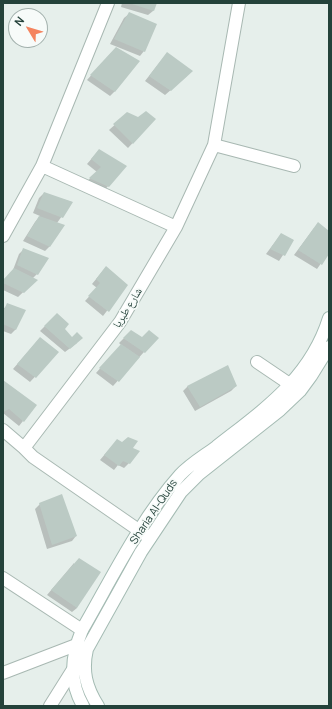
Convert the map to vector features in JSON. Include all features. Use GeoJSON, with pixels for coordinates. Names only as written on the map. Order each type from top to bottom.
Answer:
{"type":"FeatureCollection","features":[{"type":"Feature","properties":{"kind":"street"},"geometry":{"type":"LineString","coordinates":[[3,236],[42,166],[108,3]]}},
{"type":"Feature","properties":{"kind":"street","name":"شارع طبريا"},"geometry":{"type":"LineString","coordinates":[[24,448],[120,322],[176,227],[214,145],[240,3]]}},
{"type":"Feature","properties":{"kind":"street"},"geometry":{"type":"LineString","coordinates":[[214,145],[294,166]]}},
{"type":"Feature","properties":{"kind":"street"},"geometry":{"type":"LineString","coordinates":[[42,166],[176,227]]}},
{"type":"Feature","properties":{"kind":"street","name":"Sharia Al-Quds"},"geometry":{"type":"LineString","coordinates":[[98,706],[89,692],[84,676],[84,663],[87,649],[162,497],[181,473],[276,400],[291,385],[311,358],[329,318]]}},
{"type":"Feature","properties":{"kind":"street","name":"Sharia Al-Quds"},"geometry":{"type":"LineString","coordinates":[[83,706],[77,695],[72,671],[76,645],[82,630],[144,535],[181,492],[199,474],[280,410],[300,391],[329,347]]}},
{"type":"Feature","properties":{"kind":"street"},"geometry":{"type":"LineString","coordinates":[[257,362],[291,385]]}},
{"type":"Feature","properties":{"kind":"street"},"geometry":{"type":"LineString","coordinates":[[3,430],[33,457],[144,535]]}},
{"type":"Feature","properties":{"kind":"street"},"geometry":{"type":"LineString","coordinates":[[3,578],[82,630]]}},
{"type":"Feature","properties":{"kind":"street"},"geometry":{"type":"LineString","coordinates":[[3,674],[76,645]]}},
{"type":"Feature","properties":{"kind":"street"},"geometry":{"type":"LineString","coordinates":[[50,706],[72,671]]}},
{"type":"Feature","properties":{"kind":"building"},"geometry":{"type":"Polygon","coordinates":[[[129,3],[157,3],[154,11],[129,3]]]}},
{"type":"Feature","properties":{"kind":"building"},"geometry":{"type":"Polygon","coordinates":[[[129,12],[157,24],[145,52],[114,39],[129,12]]]}},
{"type":"Feature","properties":{"kind":"building"},"geometry":{"type":"Polygon","coordinates":[[[116,47],[140,61],[115,92],[90,75],[116,47]]]}},
{"type":"Feature","properties":{"kind":"building"},"geometry":{"type":"Polygon","coordinates":[[[167,52],[193,71],[171,91],[149,76],[167,52]]]}},
{"type":"Feature","properties":{"kind":"building"},"geometry":{"type":"Polygon","coordinates":[[[146,111],[156,119],[133,144],[113,124],[127,112],[138,117],[146,111]]]}},
{"type":"Feature","properties":{"kind":"building"},"geometry":{"type":"Polygon","coordinates":[[[99,149],[127,166],[109,187],[89,178],[101,167],[91,159],[99,149]]]}},
{"type":"Feature","properties":{"kind":"building"},"geometry":{"type":"Polygon","coordinates":[[[44,192],[73,202],[63,218],[37,208],[44,192]]]}},
{"type":"Feature","properties":{"kind":"building"},"geometry":{"type":"Polygon","coordinates":[[[39,216],[65,225],[50,247],[27,236],[39,216]]]}},
{"type":"Feature","properties":{"kind":"building"},"geometry":{"type":"Polygon","coordinates":[[[318,222],[329,231],[329,254],[322,265],[298,250],[318,222]]]}},
{"type":"Feature","properties":{"kind":"building"},"geometry":{"type":"Polygon","coordinates":[[[281,233],[294,240],[285,256],[270,249],[281,233]]]}},
{"type":"Feature","properties":{"kind":"building"},"geometry":{"type":"Polygon","coordinates":[[[23,248],[49,258],[38,275],[17,265],[23,248]]]}},
{"type":"Feature","properties":{"kind":"building"},"geometry":{"type":"Polygon","coordinates":[[[106,266],[128,285],[109,312],[88,296],[100,283],[96,279],[106,266]]]}},
{"type":"Feature","properties":{"kind":"building"},"geometry":{"type":"Polygon","coordinates":[[[14,268],[38,280],[24,293],[3,283],[3,280],[14,268]]]}},
{"type":"Feature","properties":{"kind":"building"},"geometry":{"type":"Polygon","coordinates":[[[7,303],[26,310],[16,330],[3,324],[3,312],[7,303]]]}},
{"type":"Feature","properties":{"kind":"building"},"geometry":{"type":"Polygon","coordinates":[[[57,313],[69,324],[65,329],[72,337],[77,332],[83,338],[70,349],[44,326],[57,313]]]}},
{"type":"Feature","properties":{"kind":"building"},"geometry":{"type":"Polygon","coordinates":[[[131,330],[142,337],[149,330],[159,338],[145,353],[123,338],[131,330]]]}},
{"type":"Feature","properties":{"kind":"building"},"geometry":{"type":"Polygon","coordinates":[[[40,337],[59,352],[36,378],[17,364],[40,337]]]}},
{"type":"Feature","properties":{"kind":"building"},"geometry":{"type":"Polygon","coordinates":[[[121,344],[140,357],[119,382],[99,368],[121,344]]]}},
{"type":"Feature","properties":{"kind":"building"},"geometry":{"type":"Polygon","coordinates":[[[228,365],[237,386],[200,407],[187,386],[228,365]]]}},
{"type":"Feature","properties":{"kind":"building"},"geometry":{"type":"Polygon","coordinates":[[[3,380],[37,405],[24,422],[9,409],[3,412],[3,380]]]}},
{"type":"Feature","properties":{"kind":"building"},"geometry":{"type":"Polygon","coordinates":[[[128,437],[138,441],[133,448],[140,451],[130,464],[123,461],[119,466],[104,455],[117,439],[122,442],[128,437]]]}},
{"type":"Feature","properties":{"kind":"building"},"geometry":{"type":"Polygon","coordinates":[[[62,494],[77,536],[52,545],[39,503],[62,494]]]}},
{"type":"Feature","properties":{"kind":"building"},"geometry":{"type":"Polygon","coordinates":[[[79,558],[101,572],[77,608],[51,590],[79,558]]]}}]}
